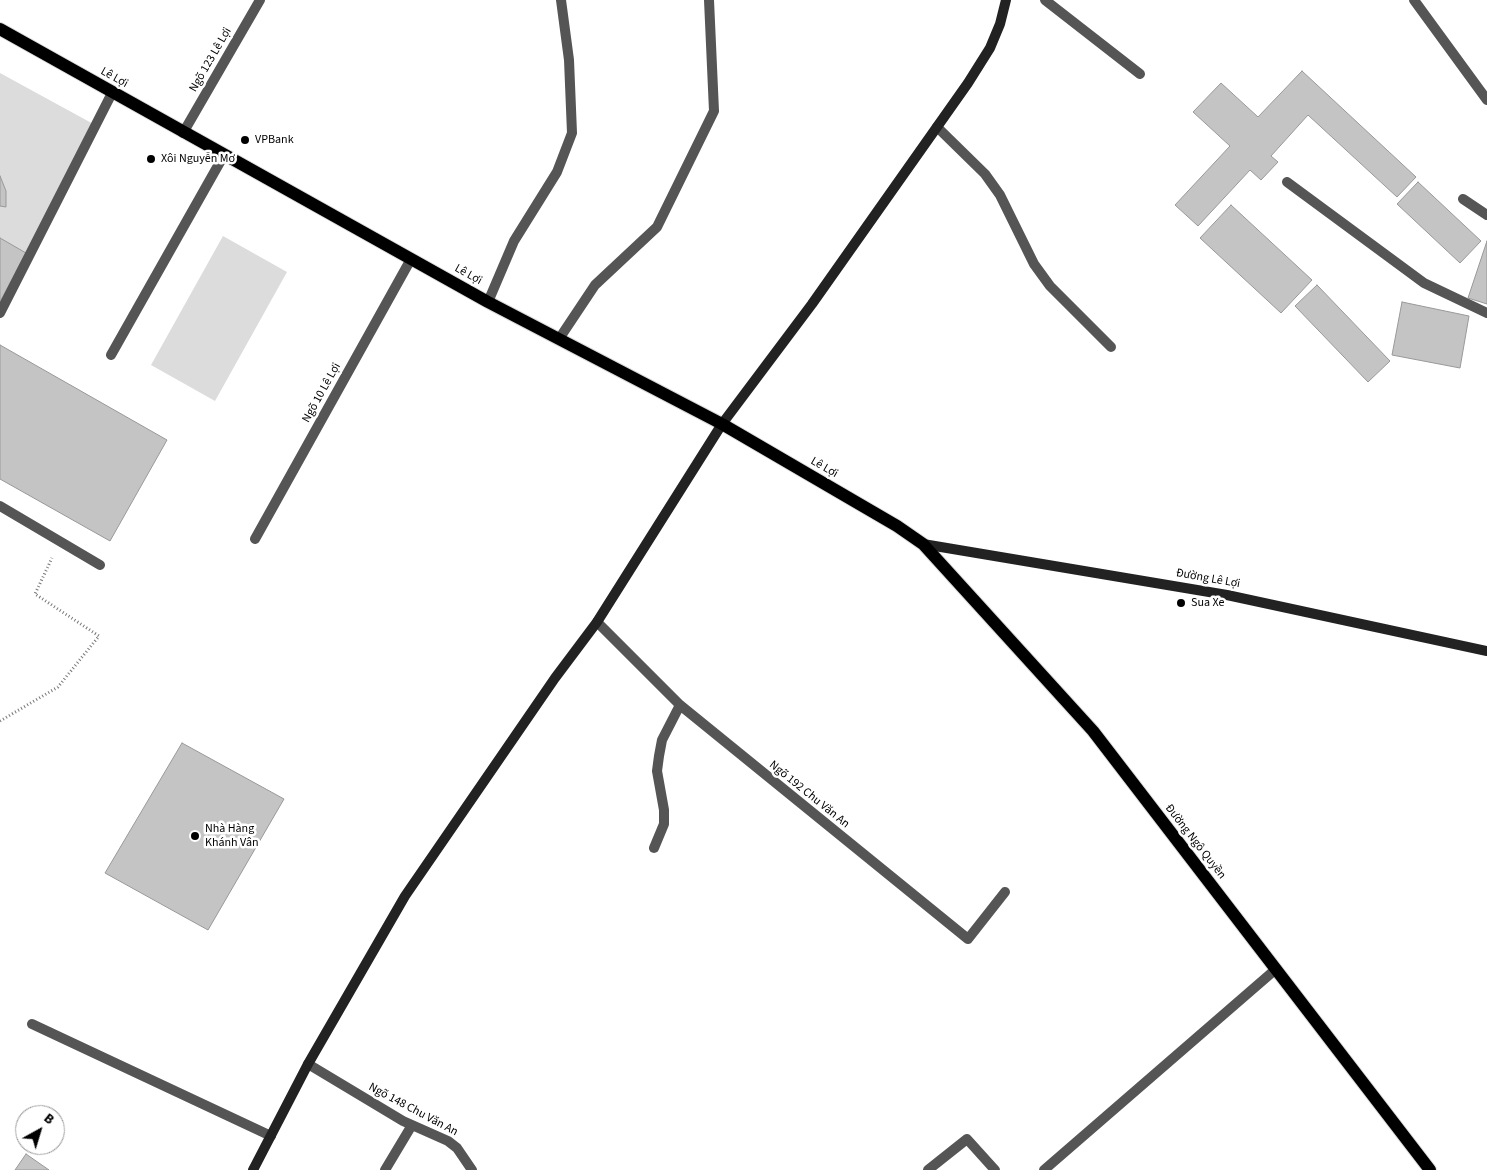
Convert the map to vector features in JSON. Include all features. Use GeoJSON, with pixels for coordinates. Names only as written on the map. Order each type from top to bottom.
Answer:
{"type":"FeatureCollection","features":[{"type":"Feature","properties":{"kind":"main road","name":"Lê Lợi"},"geometry":{"type":"LineString","coordinates":[[0,29],[488,302],[722,424],[897,526],[923,544]]}},
{"type":"Feature","properties":{"kind":"main road","name":"Đường Ngô Quyền"},"geometry":{"type":"LineString","coordinates":[[923,544],[1093,731],[1430,1170]]}},
{"type":"Feature","properties":{"kind":"street","name":"Ngõ 123 Lê Lợi"},"geometry":{"type":"LineString","coordinates":[[183,132],[260,0]]}},
{"type":"Feature","properties":{"kind":"street"},"geometry":{"type":"LineString","coordinates":[[488,302],[514,241],[557,172],[572,133],[568,60],[561,0]]}},
{"type":"Feature","properties":{"kind":"street"},"geometry":{"type":"LineString","coordinates":[[559,339],[595,285],[657,227],[714,111],[709,0]]}},
{"type":"Feature","properties":{"kind":"street"},"geometry":{"type":"LineString","coordinates":[[254,1170],[308,1064],[404,896],[555,678],[597,622],[722,424],[812,304],[968,83],[990,48],[1000,24],[1006,0]]}},
{"type":"Feature","properties":{"kind":"street"},"geometry":{"type":"LineString","coordinates":[[1046,0],[1140,74]]}},
{"type":"Feature","properties":{"kind":"street"},"geometry":{"type":"LineString","coordinates":[[1414,0],[1487,100]]}},
{"type":"Feature","properties":{"kind":"street"},"geometry":{"type":"LineString","coordinates":[[0,313],[112,93]]}},
{"type":"Feature","properties":{"kind":"street"},"geometry":{"type":"LineString","coordinates":[[937,127],[985,174],[1000,195],[1034,264],[1050,286],[1111,347]]}},
{"type":"Feature","properties":{"kind":"street"},"geometry":{"type":"LineString","coordinates":[[111,355],[224,155]]}},
{"type":"Feature","properties":{"kind":"street"},"geometry":{"type":"LineString","coordinates":[[1287,182],[1424,283],[1487,313]]}},
{"type":"Feature","properties":{"kind":"street"},"geometry":{"type":"LineString","coordinates":[[1463,199],[1487,215]]}},
{"type":"Feature","properties":{"kind":"street","name":"Ngõ 10 Lê Lợi"},"geometry":{"type":"LineString","coordinates":[[255,539],[411,259]]}},
{"type":"Feature","properties":{"kind":"street"},"geometry":{"type":"LineString","coordinates":[[0,506],[100,565]]}},
{"type":"Feature","properties":{"kind":"street","name":"Đường Lê Lợi"},"geometry":{"type":"LineString","coordinates":[[923,544],[1227,595],[1487,651]]}},
{"type":"Feature","properties":{"kind":"street","name":"Ngõ 192 Chu Văn An"},"geometry":{"type":"LineString","coordinates":[[597,622],[680,706],[968,939],[1005,892]]}},
{"type":"Feature","properties":{"kind":"street"},"geometry":{"type":"LineString","coordinates":[[654,848],[664,824],[664,810],[657,771],[659,756],[662,740],[680,706]]}},
{"type":"Feature","properties":{"kind":"street"},"geometry":{"type":"LineString","coordinates":[[1044,1170],[1276,969]]}},
{"type":"Feature","properties":{"kind":"street"},"geometry":{"type":"LineString","coordinates":[[32,1024],[271,1136]]}},
{"type":"Feature","properties":{"kind":"street","name":"Ngõ 148 Chu Văn An"},"geometry":{"type":"LineString","coordinates":[[308,1064],[412,1125],[448,1141],[457,1148],[472,1170]]}},
{"type":"Feature","properties":{"kind":"street"},"geometry":{"type":"LineString","coordinates":[[385,1170],[412,1125]]}},
{"type":"Feature","properties":{"kind":"street"},"geometry":{"type":"LineString","coordinates":[[928,1170],[967,1139],[995,1170]]}},
{"type":"Feature","properties":{"kind":"path"},"geometry":{"type":"LineString","coordinates":[[0,722],[58,687],[99,636],[35,594],[61,542]]}},
{"type":"Feature","properties":{"kind":"shaded area"},"geometry":{"type":"Polygon","coordinates":[[[0,73],[97,126],[0,314],[0,73]]]}},
{"type":"Feature","properties":{"kind":"shaded area"},"geometry":{"type":"Polygon","coordinates":[[[223,236],[287,272],[215,401],[151,365],[223,236]]]}},
{"type":"Feature","properties":{"kind":"building"},"geometry":{"type":"Polygon","coordinates":[[[1302,71],[1416,177],[1397,197],[1308,115],[1271,156],[1278,162],[1261,180],[1250,170],[1198,226],[1175,205],[1230,146],[1193,112],[1221,83],[1258,117],[1302,71]]]}},
{"type":"Feature","properties":{"kind":"building"},"geometry":{"type":"Polygon","coordinates":[[[0,176],[6,191],[6,207],[0,206],[0,176]]]}},
{"type":"Feature","properties":{"kind":"building"},"geometry":{"type":"Polygon","coordinates":[[[1418,182],[1481,241],[1460,263],[1397,204],[1418,182]]]}},
{"type":"Feature","properties":{"kind":"building"},"geometry":{"type":"Polygon","coordinates":[[[1231,205],[1312,280],[1281,313],[1200,238],[1231,205]]]}},
{"type":"Feature","properties":{"kind":"building"},"geometry":{"type":"Polygon","coordinates":[[[0,238],[26,253],[0,302],[0,238]]]}},
{"type":"Feature","properties":{"kind":"building"},"geometry":{"type":"Polygon","coordinates":[[[1487,241],[1487,304],[1468,298],[1487,241]]]}},
{"type":"Feature","properties":{"kind":"building"},"geometry":{"type":"Polygon","coordinates":[[[1317,285],[1390,361],[1368,382],[1295,306],[1317,285]]]}},
{"type":"Feature","properties":{"kind":"building"},"geometry":{"type":"Polygon","coordinates":[[[1402,302],[1469,316],[1460,368],[1392,355],[1402,302]]]}},
{"type":"Feature","properties":{"kind":"building"},"geometry":{"type":"Polygon","coordinates":[[[0,345],[167,440],[110,541],[0,479],[0,345]]]}},
{"type":"Feature","properties":{"kind":"building","name":"Nhà Hàng Khánh Vân"},"geometry":{"type":"Polygon","coordinates":[[[182,743],[284,799],[208,930],[105,873],[182,743]]]}},
{"type":"Feature","properties":{"kind":"building"},"geometry":{"type":"Polygon","coordinates":[[[25,1155],[27,1155],[49,1170],[15,1170],[25,1155]]]}},
{"type":"Feature","properties":{"kind":"place","name":"VPBank"},"geometry":{"type":"Point","coordinates":[245,140]}},
{"type":"Feature","properties":{"kind":"place","name":"Xôi Nguyễn Mơ"},"geometry":{"type":"Point","coordinates":[151,159]}},
{"type":"Feature","properties":{"kind":"place","name":"Sua Xe"},"geometry":{"type":"Point","coordinates":[1181,603]}},
{"type":"Feature","properties":{"kind":"place","name":"Nhà Hàng Khánh Vân"},"geometry":{"type":"Point","coordinates":[195,836]}}]}
